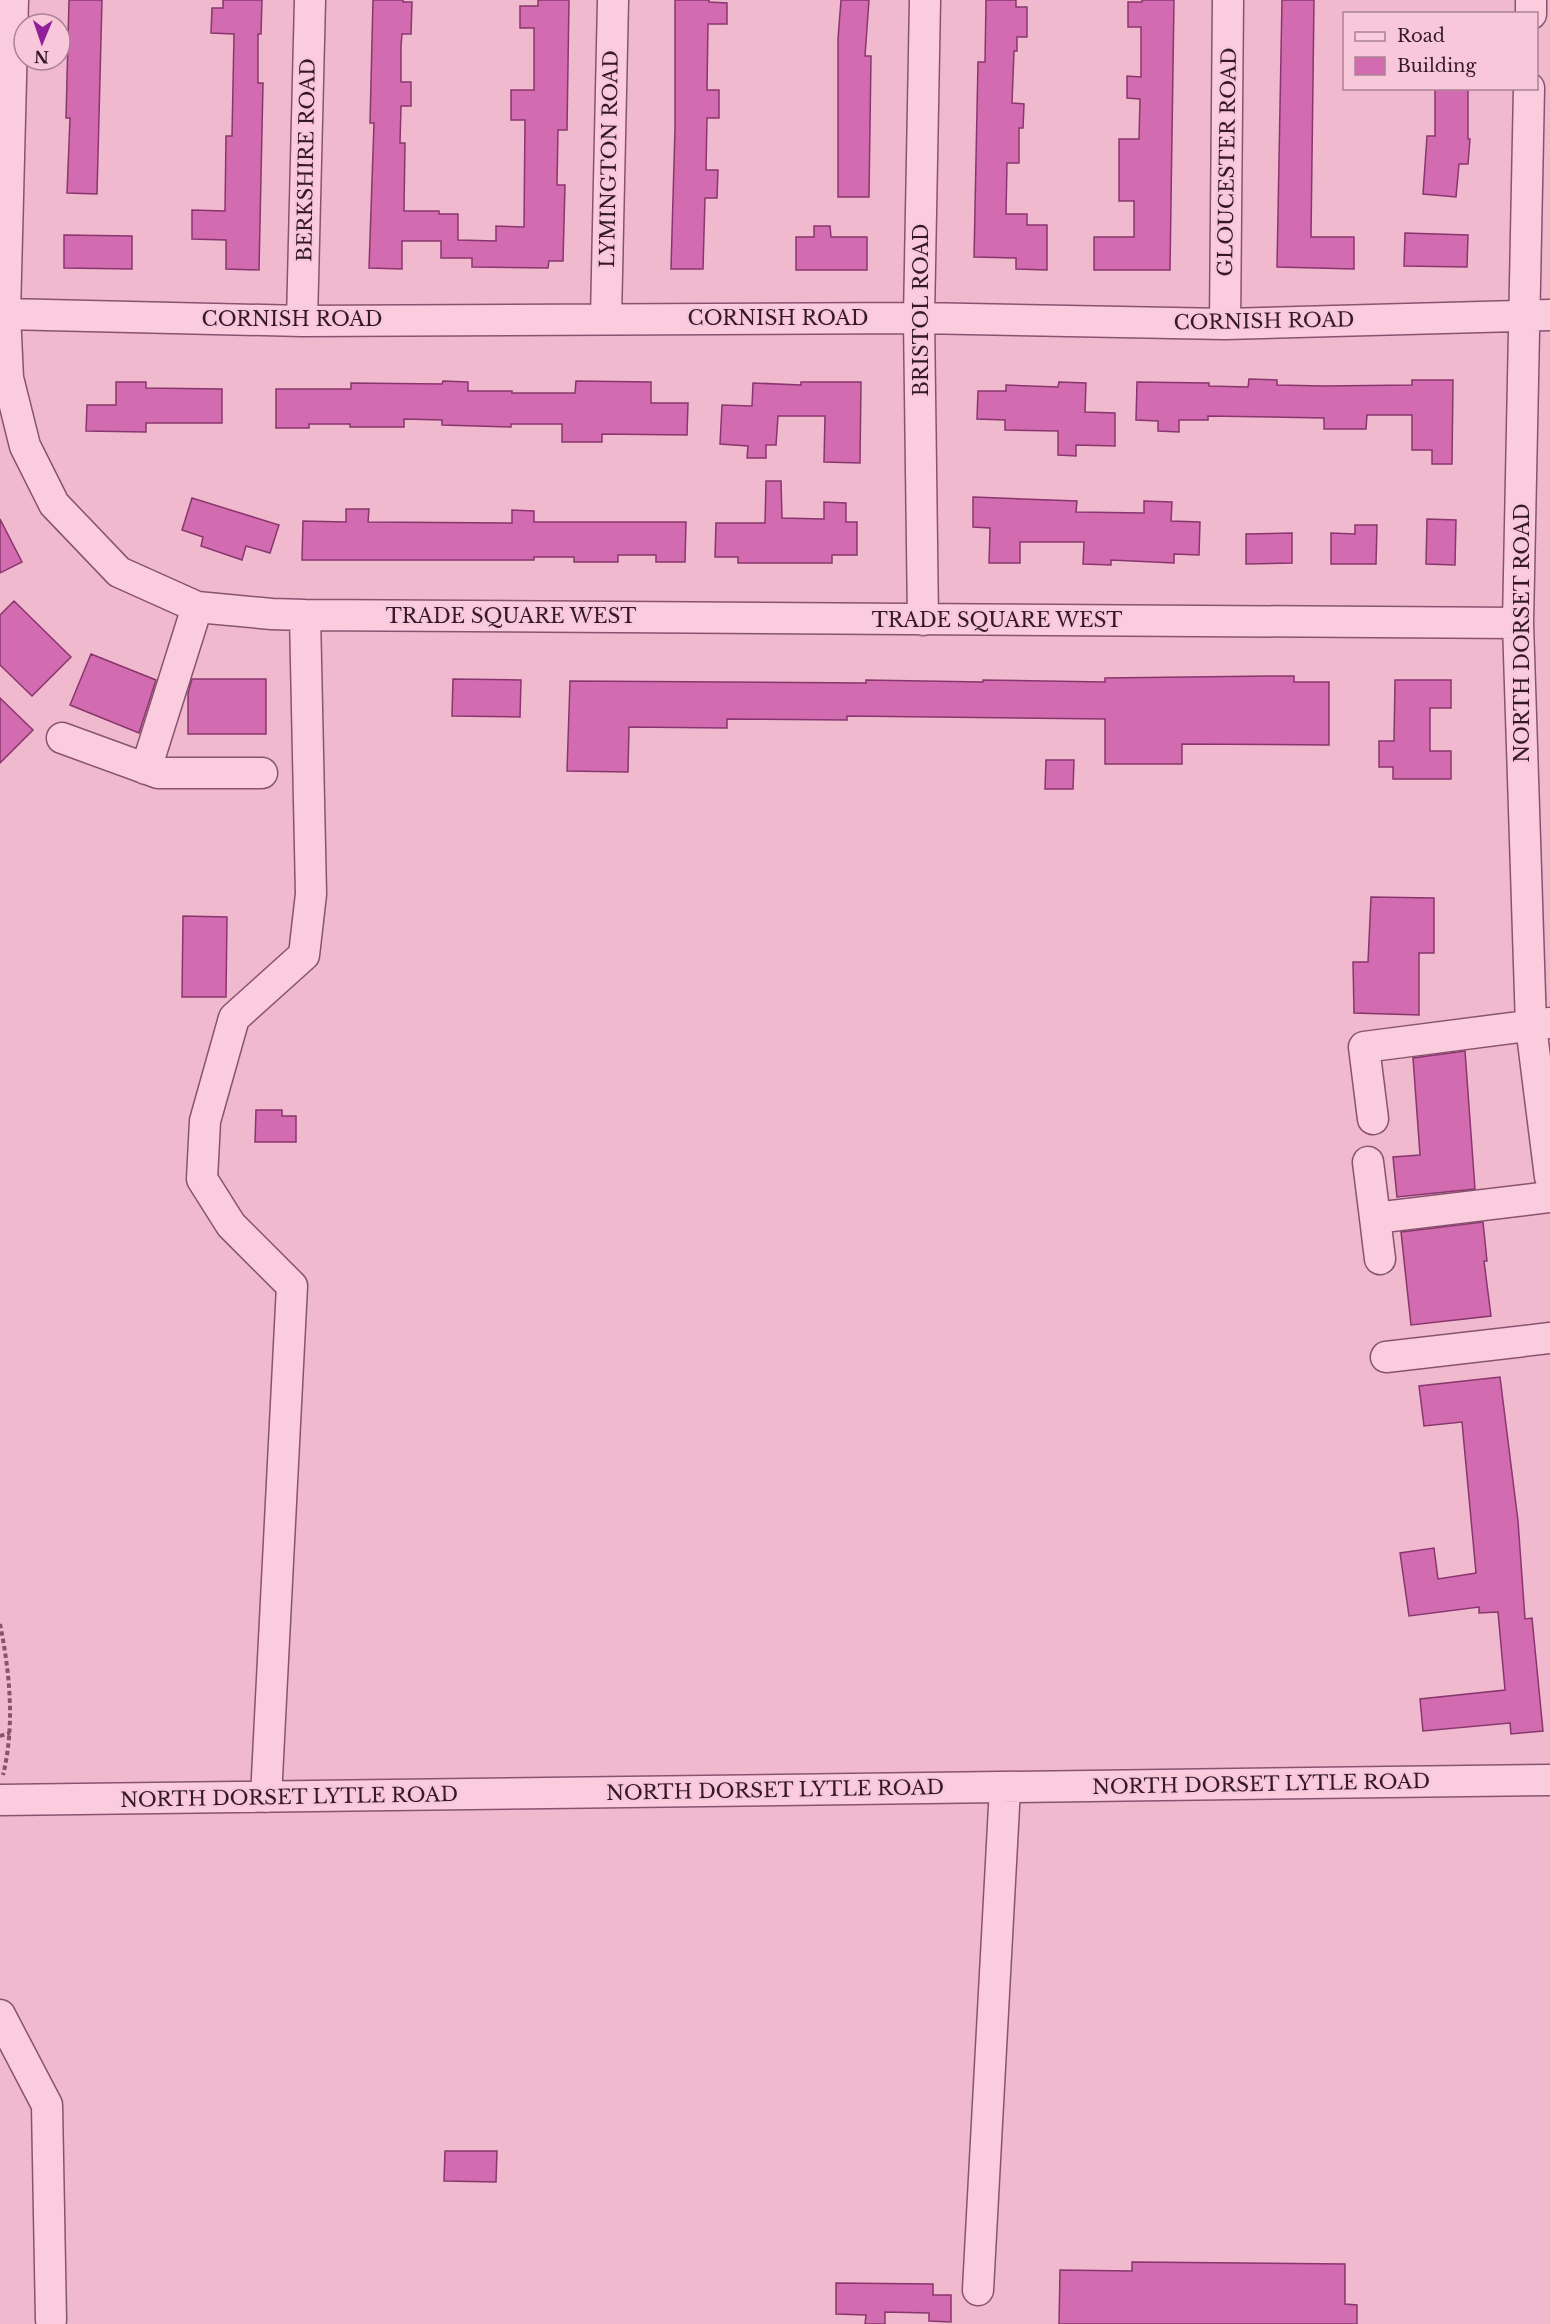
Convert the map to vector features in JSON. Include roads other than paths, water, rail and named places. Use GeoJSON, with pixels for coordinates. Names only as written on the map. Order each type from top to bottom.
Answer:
{"type":"FeatureCollection","features":[{"type":"Feature","properties":{"kind":"street","name":"TRADE SQUARE WEST"},"geometry":{"type":"LineString","coordinates":[[13,0],[5,314],[13,449],[54,504],[119,572],[197,607],[305,615],[1518,623]]}},
{"type":"Feature","properties":{"kind":"street","name":"BERKSHIRE ROAD"},"geometry":{"type":"LineString","coordinates":[[302,321],[310,0]]}},
{"type":"Feature","properties":{"kind":"street","name":"LYMINGTON ROAD"},"geometry":{"type":"LineString","coordinates":[[606,318],[613,0]]}},
{"type":"Feature","properties":{"kind":"street","name":"BRISTOL ROAD"},"geometry":{"type":"LineString","coordinates":[[923,620],[919,318],[925,0]]}},
{"type":"Feature","properties":{"kind":"street","name":"GLOUCESTER ROAD"},"geometry":{"type":"LineString","coordinates":[[1225,324],[1228,0]]}},
{"type":"Feature","properties":{"kind":"street","name":"NORTH DORSET ROAD"},"geometry":{"type":"LineString","coordinates":[[1529,90],[1537,315],[1518,623],[1550,1177]]}},
{"type":"Feature","properties":{"kind":"street","name":"CORNISH ROAD"},"geometry":{"type":"LineString","coordinates":[[5,314],[302,321],[919,318],[1225,324],[1537,315]]}},
{"type":"Feature","properties":{"kind":"street"},"geometry":{"type":"LineString","coordinates":[[146,769],[197,607]]}},
{"type":"Feature","properties":{"kind":"street"},"geometry":{"type":"LineString","coordinates":[[266,1797],[292,1286],[231,1225],[202,1179],[205,1121],[234,1018],[304,955],[311,894],[305,615]]}},
{"type":"Feature","properties":{"kind":"street"},"geometry":{"type":"LineString","coordinates":[[62,738],[158,773],[262,772]]}},
{"type":"Feature","properties":{"kind":"street"},"geometry":{"type":"LineString","coordinates":[[1373,1119],[1364,1047],[1540,1024]]}},
{"type":"Feature","properties":{"kind":"street"},"geometry":{"type":"LineString","coordinates":[[1368,1162],[1380,1259]]}},
{"type":"Feature","properties":{"kind":"street"},"geometry":{"type":"LineString","coordinates":[[1375,1218],[1550,1197]]}},
{"type":"Feature","properties":{"kind":"street"},"geometry":{"type":"LineString","coordinates":[[1386,1357],[1550,1338]]}},
{"type":"Feature","properties":{"kind":"street","name":"NORTH DORSET LYTLE ROAD"},"geometry":{"type":"LineString","coordinates":[[1,1788],[266,1797],[1550,1780]]}},
{"type":"Feature","properties":{"kind":"street"},"geometry":{"type":"LineString","coordinates":[[978,2290],[1005,1788]]}},
{"type":"Feature","properties":{"kind":"street"},"geometry":{"type":"LineString","coordinates":[[0,2015],[47,2105],[51,2320]]}}]}
